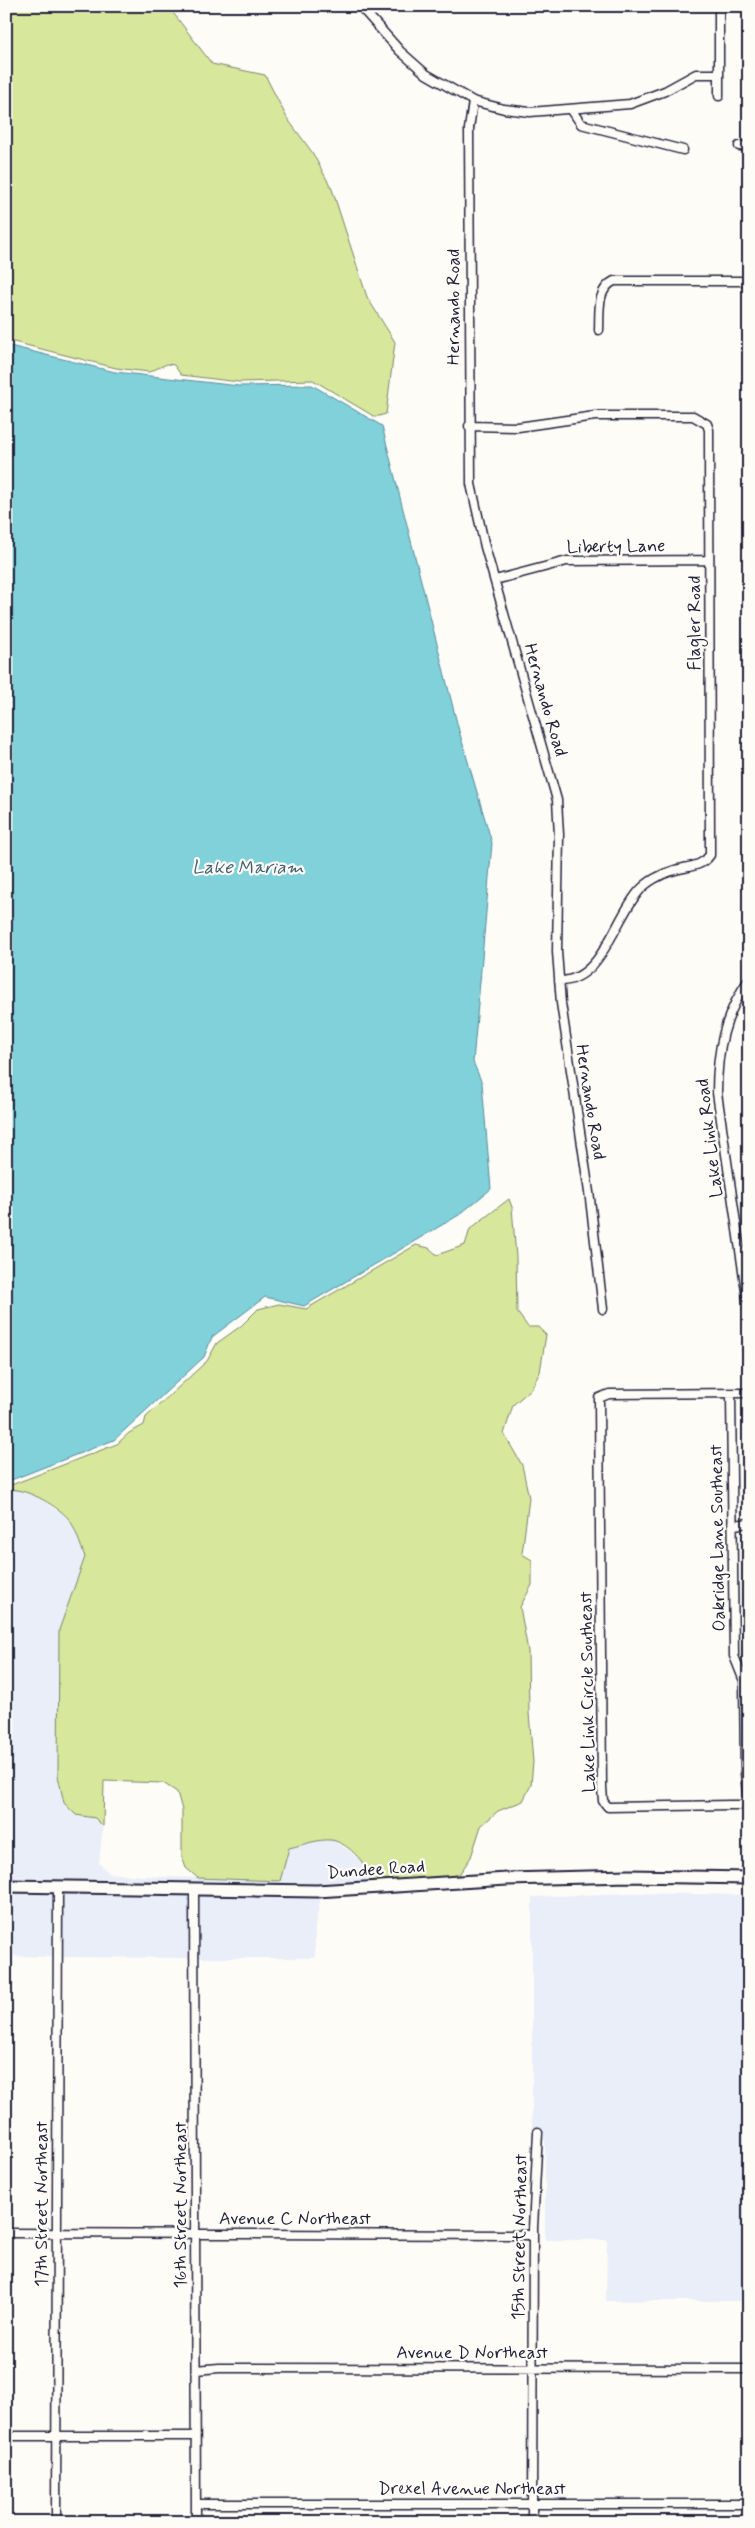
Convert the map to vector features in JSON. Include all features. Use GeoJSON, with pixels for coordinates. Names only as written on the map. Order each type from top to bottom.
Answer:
{"type":"FeatureCollection","features":[{"type":"Feature","properties":{"kind":"main road","name":"Dundee Road"},"geometry":{"type":"LineString","coordinates":[[6,1886],[317,1891],[507,1879],[629,1876],[749,1878]]}},
{"type":"Feature","properties":{"kind":"street"},"geometry":{"type":"LineString","coordinates":[[360,6],[414,65],[436,80],[473,100],[519,111],[630,104],[658,94],[696,74],[718,74]]}},
{"type":"Feature","properties":{"kind":"street"},"geometry":{"type":"LineString","coordinates":[[719,6],[719,96]]}},
{"type":"Feature","properties":{"kind":"street","name":"Hernando Road"},"geometry":{"type":"LineString","coordinates":[[473,100],[469,130],[470,470],[474,503],[557,800],[559,835],[557,952],[565,1039],[590,1200],[603,1309]]}},
{"type":"Feature","properties":{"kind":"street"},"geometry":{"type":"LineString","coordinates":[[571,109],[581,124],[683,150]]}},
{"type":"Feature","properties":{"kind":"street"},"geometry":{"type":"LineString","coordinates":[[739,146],[749,146]]}},
{"type":"Feature","properties":{"kind":"street"},"geometry":{"type":"LineString","coordinates":[[599,330],[602,292],[607,285],[614,282],[749,281]]}},
{"type":"Feature","properties":{"kind":"street","name":"Flagler Road"},"geometry":{"type":"LineString","coordinates":[[470,426],[518,427],[595,416],[699,418],[707,424],[709,430],[710,855],[705,862],[698,866],[670,871],[640,890],[594,966],[571,981],[560,981]]}},
{"type":"Feature","properties":{"kind":"street","name":"Liberty Lane"},"geometry":{"type":"LineString","coordinates":[[495,580],[566,562],[710,560]]}},
{"type":"Feature","properties":{"kind":"street","name":"Lake Link Road"},"geometry":{"type":"LineString","coordinates":[[747,1298],[717,1092],[717,1059],[725,1027],[738,996],[749,980]]}},
{"type":"Feature","properties":{"kind":"street"},"geometry":{"type":"LineString","coordinates":[[731,1394],[749,1393]]}},
{"type":"Feature","properties":{"kind":"street","name":"Lake Link Circle Southeast"},"geometry":{"type":"LineString","coordinates":[[731,1394],[609,1394],[599,1398],[602,1787],[603,1801],[608,1807],[743,1805],[748,1802],[745,1773],[746,1680]]}},
{"type":"Feature","properties":{"kind":"street","name":"Oakridge Lane Southeast"},"geometry":{"type":"LineString","coordinates":[[731,1394],[734,1656],[746,1680]]}},
{"type":"Feature","properties":{"kind":"street"},"geometry":{"type":"LineString","coordinates":[[734,1525],[749,1523]]}},
{"type":"Feature","properties":{"kind":"street","name":"17th Street Northeast"},"geometry":{"type":"LineString","coordinates":[[56,2522],[58,1886]]}},
{"type":"Feature","properties":{"kind":"street","name":"16th Street Northeast"},"geometry":{"type":"LineString","coordinates":[[194,1888],[196,2522]]}},
{"type":"Feature","properties":{"kind":"street","name":"15th Street Northeast"},"geometry":{"type":"LineString","coordinates":[[532,2522],[533,2235],[538,2132]]}},
{"type":"Feature","properties":{"kind":"street","name":"Avenue C Northeast"},"geometry":{"type":"LineString","coordinates":[[6,2233],[533,2235]]}},
{"type":"Feature","properties":{"kind":"street","name":"Avenue D Northeast"},"geometry":{"type":"LineString","coordinates":[[196,2370],[219,2368],[749,2369]]}},
{"type":"Feature","properties":{"kind":"street"},"geometry":{"type":"LineString","coordinates":[[8,2436],[195,2436]]}},
{"type":"Feature","properties":{"kind":"street","name":"Drexel Avenue Northeast"},"geometry":{"type":"LineString","coordinates":[[196,2504],[749,2504]]}},
{"type":"Feature","properties":{"kind":"shaded area"},"geometry":{"type":"Polygon","coordinates":[[[14,1488],[29,1491],[70,1519],[85,1557],[59,1630],[59,1704],[76,1815],[95,1818],[103,1826],[99,1863],[109,1873],[279,1881],[289,1848],[320,1840],[334,1840],[363,1861],[371,1884],[317,1886],[6,1881],[6,1490],[14,1488]]]}},
{"type":"Feature","properties":{"kind":"shaded area"},"geometry":{"type":"Polygon","coordinates":[[[6,1891],[53,1892],[53,1957],[6,1956],[6,1891]]]}},
{"type":"Feature","properties":{"kind":"shaded area"},"geometry":{"type":"Polygon","coordinates":[[[63,1892],[190,1893],[190,1958],[62,1957],[63,1892]]]}},
{"type":"Feature","properties":{"kind":"shaded area"},"geometry":{"type":"Polygon","coordinates":[[[628,1893],[749,1895],[749,2301],[606,2301],[607,2240],[545,2240],[545,2140],[532,2140],[532,1897],[628,1893]]]}},
{"type":"Feature","properties":{"kind":"shaded area"},"geometry":{"type":"Polygon","coordinates":[[[199,1894],[321,1896],[315,1927],[315,1958],[199,1958],[199,1894]]]}},
{"type":"Feature","properties":{"kind":"green space"},"geometry":{"type":"Polygon","coordinates":[[[20,6],[168,6],[212,64],[265,75],[287,118],[312,152],[332,189],[367,297],[395,342],[386,414],[375,417],[313,380],[239,382],[181,375],[174,365],[167,364],[149,372],[116,368],[6,340],[6,14],[20,6]]]}},
{"type":"Feature","properties":{"kind":"green space"},"geometry":{"type":"Polygon","coordinates":[[[509,1199],[512,1207],[516,1257],[517,1312],[528,1327],[538,1327],[546,1335],[540,1372],[531,1389],[513,1405],[504,1434],[522,1465],[529,1498],[522,1554],[532,1560],[532,1585],[520,1607],[528,1651],[529,1713],[533,1762],[531,1785],[523,1801],[498,1811],[481,1826],[471,1857],[458,1876],[371,1884],[367,1870],[357,1856],[344,1845],[331,1840],[315,1841],[289,1848],[280,1881],[198,1878],[186,1868],[182,1857],[182,1810],[177,1792],[163,1783],[104,1781],[103,1826],[95,1818],[76,1815],[64,1803],[58,1776],[59,1630],[85,1557],[73,1525],[63,1513],[48,1502],[21,1491],[6,1490],[6,1487],[117,1444],[129,1433],[144,1425],[146,1417],[207,1361],[217,1343],[241,1326],[258,1309],[279,1304],[306,1309],[416,1245],[429,1248],[437,1255],[465,1245],[470,1229],[509,1199]]]}},
{"type":"Feature","properties":{"kind":"water","name":"Lake Mariam"},"geometry":{"type":"Polygon","coordinates":[[[6,345],[115,372],[239,386],[312,385],[382,426],[459,731],[492,843],[473,1062],[482,1083],[491,1189],[459,1215],[304,1306],[265,1297],[212,1337],[204,1357],[114,1440],[6,1482],[6,345]]]}}]}
